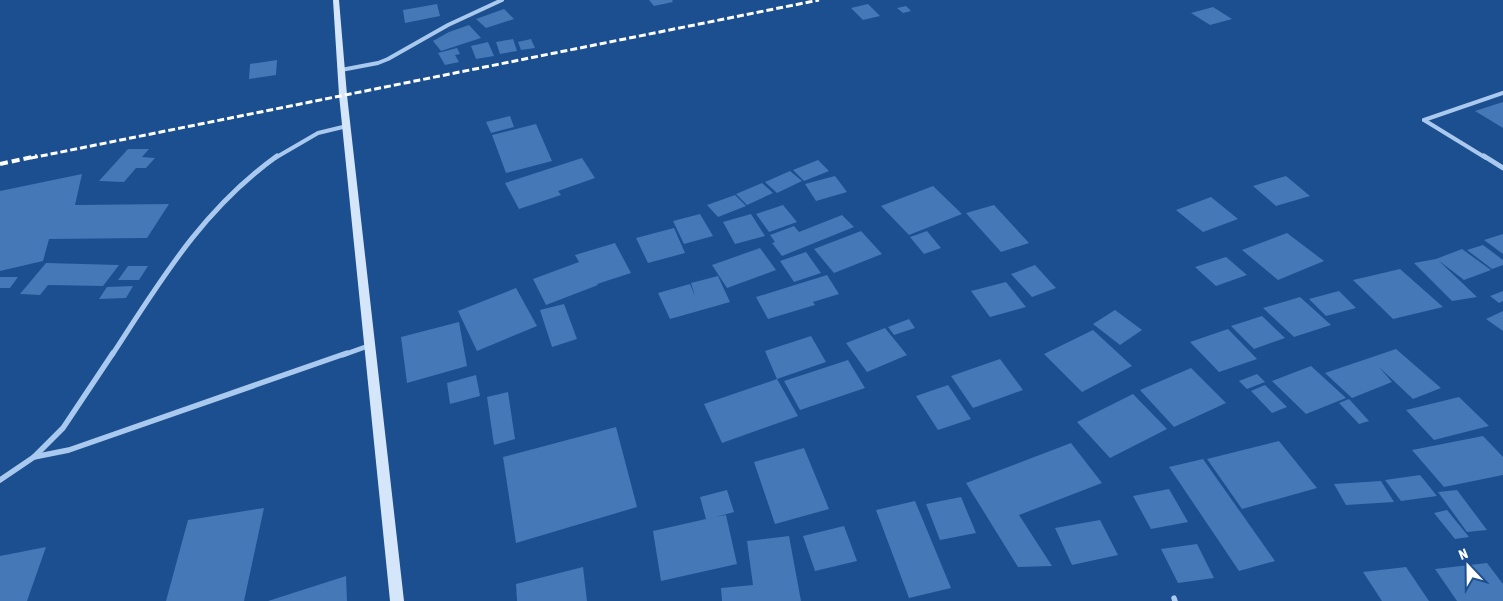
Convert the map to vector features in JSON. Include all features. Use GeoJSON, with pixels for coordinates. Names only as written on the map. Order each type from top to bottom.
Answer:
{"type":"FeatureCollection","features":[{"type":"Feature","properties":{"kind":"street"},"geometry":{"type":"LineString","coordinates":[[336,0],[346,126],[368,346],[397,601]]}},
{"type":"Feature","properties":{"kind":"street"},"geometry":{"type":"LineString","coordinates":[[341,70],[378,63],[388,59],[448,26],[502,0]]}},
{"type":"Feature","properties":{"kind":"street"},"geometry":{"type":"LineString","coordinates":[[1503,93],[1424,120],[1503,168]]}},
{"type":"Feature","properties":{"kind":"street"},"geometry":{"type":"LineString","coordinates":[[0,480],[34,457],[63,428],[170,267],[197,230],[218,207],[265,165],[286,150],[318,133],[346,126]]}},
{"type":"Feature","properties":{"kind":"street"},"geometry":{"type":"LineString","coordinates":[[34,457],[69,450],[368,346]]}},
{"type":"Feature","properties":{"kind":"building"},"geometry":{"type":"Polygon","coordinates":[[[649,0],[672,0],[673,2],[654,6],[649,0]]]}},
{"type":"Feature","properties":{"kind":"building"},"geometry":{"type":"Polygon","coordinates":[[[437,4],[440,16],[405,23],[403,10],[437,4]]]}},
{"type":"Feature","properties":{"kind":"building"},"geometry":{"type":"Polygon","coordinates":[[[868,4],[880,16],[863,20],[851,8],[868,4]]]}},
{"type":"Feature","properties":{"kind":"building"},"geometry":{"type":"Polygon","coordinates":[[[906,6],[911,11],[903,13],[897,8],[906,6]]]}},
{"type":"Feature","properties":{"kind":"building"},"geometry":{"type":"Polygon","coordinates":[[[1213,7],[1232,19],[1210,25],[1191,13],[1213,7]]]}},
{"type":"Feature","properties":{"kind":"building"},"geometry":{"type":"Polygon","coordinates":[[[504,9],[514,19],[486,28],[476,19],[504,9]]]}},
{"type":"Feature","properties":{"kind":"building"},"geometry":{"type":"Polygon","coordinates":[[[469,25],[481,38],[441,51],[433,41],[449,32],[469,25]]]}},
{"type":"Feature","properties":{"kind":"building"},"geometry":{"type":"Polygon","coordinates":[[[513,39],[517,51],[500,54],[496,42],[513,39]]]}},
{"type":"Feature","properties":{"kind":"building"},"geometry":{"type":"Polygon","coordinates":[[[531,39],[535,48],[521,50],[518,42],[531,39]]]}},
{"type":"Feature","properties":{"kind":"building"},"geometry":{"type":"Polygon","coordinates":[[[488,42],[494,56],[476,59],[471,46],[488,42]]]}},
{"type":"Feature","properties":{"kind":"building"},"geometry":{"type":"Polygon","coordinates":[[[457,48],[460,54],[455,55],[459,62],[445,65],[438,53],[457,48]]]}},
{"type":"Feature","properties":{"kind":"building"},"geometry":{"type":"Polygon","coordinates":[[[277,60],[276,75],[249,79],[250,64],[277,60]]]}},
{"type":"Feature","properties":{"kind":"building"},"geometry":{"type":"Polygon","coordinates":[[[1503,102],[1503,128],[1475,111],[1503,102]]]}},
{"type":"Feature","properties":{"kind":"building"},"geometry":{"type":"Polygon","coordinates":[[[510,116],[514,127],[491,133],[486,122],[510,116]]]}},
{"type":"Feature","properties":{"kind":"building"},"geometry":{"type":"Polygon","coordinates":[[[536,124],[552,161],[506,173],[492,135],[536,124]]]}},
{"type":"Feature","properties":{"kind":"building"},"geometry":{"type":"Polygon","coordinates":[[[128,149],[149,149],[142,157],[155,158],[146,168],[136,168],[124,182],[99,181],[128,149]]]}},
{"type":"Feature","properties":{"kind":"building"},"geometry":{"type":"Polygon","coordinates":[[[582,158],[595,178],[558,191],[561,195],[519,209],[505,183],[582,158]]]}},
{"type":"Feature","properties":{"kind":"building"},"geometry":{"type":"Polygon","coordinates":[[[818,160],[829,171],[804,181],[793,170],[818,160]]]}},
{"type":"Feature","properties":{"kind":"building"},"geometry":{"type":"Polygon","coordinates":[[[790,171],[802,181],[777,193],[765,182],[790,171]]]}},
{"type":"Feature","properties":{"kind":"building"},"geometry":{"type":"Polygon","coordinates":[[[82,174],[75,205],[169,204],[147,238],[49,239],[43,261],[0,271],[0,191],[82,174]]]}},
{"type":"Feature","properties":{"kind":"building"},"geometry":{"type":"Polygon","coordinates":[[[835,176],[847,192],[816,201],[805,184],[835,176]]]}},
{"type":"Feature","properties":{"kind":"building"},"geometry":{"type":"Polygon","coordinates":[[[1286,176],[1310,196],[1276,206],[1253,186],[1286,176]]]}},
{"type":"Feature","properties":{"kind":"building"},"geometry":{"type":"Polygon","coordinates":[[[762,183],[773,193],[747,205],[736,194],[762,183]]]}},
{"type":"Feature","properties":{"kind":"building"},"geometry":{"type":"Polygon","coordinates":[[[933,186],[962,214],[909,235],[881,206],[933,186]]]}},
{"type":"Feature","properties":{"kind":"building"},"geometry":{"type":"Polygon","coordinates":[[[735,195],[746,206],[718,217],[707,205],[735,195]]]}},
{"type":"Feature","properties":{"kind":"building"},"geometry":{"type":"Polygon","coordinates":[[[1211,197],[1238,219],[1203,232],[1176,210],[1211,197]]]}},
{"type":"Feature","properties":{"kind":"building"},"geometry":{"type":"Polygon","coordinates":[[[783,205],[797,222],[769,232],[756,214],[783,205]]]}},
{"type":"Feature","properties":{"kind":"building"},"geometry":{"type":"Polygon","coordinates":[[[994,205],[1029,243],[1001,252],[966,213],[994,205]]]}},
{"type":"Feature","properties":{"kind":"building"},"geometry":{"type":"Polygon","coordinates":[[[700,214],[713,236],[684,244],[673,221],[700,214]]]}},
{"type":"Feature","properties":{"kind":"building"},"geometry":{"type":"Polygon","coordinates":[[[751,214],[765,236],[735,244],[723,222],[751,214]]]}},
{"type":"Feature","properties":{"kind":"building"},"geometry":{"type":"Polygon","coordinates":[[[842,215],[854,227],[782,256],[772,243],[775,242],[770,235],[794,226],[799,232],[842,215]]]}},
{"type":"Feature","properties":{"kind":"building"},"geometry":{"type":"Polygon","coordinates":[[[674,228],[685,253],[648,263],[636,238],[674,228]]]}},
{"type":"Feature","properties":{"kind":"building"},"geometry":{"type":"Polygon","coordinates":[[[861,231],[882,254],[834,273],[814,249],[861,231]]]}},
{"type":"Feature","properties":{"kind":"building"},"geometry":{"type":"Polygon","coordinates":[[[927,231],[941,248],[924,254],[910,237],[927,231]]]}},
{"type":"Feature","properties":{"kind":"building"},"geometry":{"type":"Polygon","coordinates":[[[1287,233],[1324,261],[1278,280],[1242,250],[1287,233]]]}},
{"type":"Feature","properties":{"kind":"building"},"geometry":{"type":"Polygon","coordinates":[[[1503,234],[1503,254],[1484,240],[1503,234]]]}},
{"type":"Feature","properties":{"kind":"building"},"geometry":{"type":"Polygon","coordinates":[[[615,243],[631,273],[597,284],[546,305],[533,279],[579,262],[575,255],[615,243]]]}},
{"type":"Feature","properties":{"kind":"building"},"geometry":{"type":"Polygon","coordinates":[[[1483,245],[1503,260],[1503,265],[1492,269],[1467,250],[1483,245]]]}},
{"type":"Feature","properties":{"kind":"building"},"geometry":{"type":"Polygon","coordinates":[[[760,248],[776,270],[727,288],[712,265],[760,248]]]}},
{"type":"Feature","properties":{"kind":"building"},"geometry":{"type":"Polygon","coordinates":[[[1462,249],[1491,270],[1464,280],[1438,260],[1477,297],[1452,301],[1414,263],[1436,259],[1462,249]]]}},
{"type":"Feature","properties":{"kind":"building"},"geometry":{"type":"Polygon","coordinates":[[[806,252],[821,273],[794,282],[780,261],[806,252]]]}},
{"type":"Feature","properties":{"kind":"building"},"geometry":{"type":"Polygon","coordinates":[[[1226,257],[1247,275],[1216,286],[1195,267],[1226,257]]]}},
{"type":"Feature","properties":{"kind":"building"},"geometry":{"type":"Polygon","coordinates":[[[46,263],[119,265],[103,286],[48,285],[40,295],[20,294],[46,263]]]}},
{"type":"Feature","properties":{"kind":"building"},"geometry":{"type":"Polygon","coordinates":[[[1035,265],[1056,288],[1032,297],[1011,274],[1035,265]]]}},
{"type":"Feature","properties":{"kind":"building"},"geometry":{"type":"Polygon","coordinates":[[[128,266],[148,266],[139,280],[118,280],[128,266]]]}},
{"type":"Feature","properties":{"kind":"building"},"geometry":{"type":"Polygon","coordinates":[[[1400,269],[1443,307],[1393,319],[1353,280],[1400,269]]]}},
{"type":"Feature","properties":{"kind":"building"},"geometry":{"type":"Polygon","coordinates":[[[827,275],[839,294],[813,302],[815,305],[768,319],[756,297],[827,275]]]}},
{"type":"Feature","properties":{"kind":"building"},"geometry":{"type":"Polygon","coordinates":[[[718,276],[730,302],[670,319],[658,293],[690,284],[695,296],[691,283],[718,276]]]}},
{"type":"Feature","properties":{"kind":"building"},"geometry":{"type":"Polygon","coordinates":[[[0,277],[18,277],[10,288],[0,288],[0,277]]]}},
{"type":"Feature","properties":{"kind":"building"},"geometry":{"type":"Polygon","coordinates":[[[1006,282],[1026,307],[990,317],[971,291],[1006,282]]]}},
{"type":"Feature","properties":{"kind":"building"},"geometry":{"type":"Polygon","coordinates":[[[133,286],[126,298],[99,299],[107,287],[133,286]]]}},
{"type":"Feature","properties":{"kind":"building"},"geometry":{"type":"Polygon","coordinates":[[[516,288],[537,326],[477,351],[458,311],[516,288]]]}},
{"type":"Feature","properties":{"kind":"building"},"geometry":{"type":"Polygon","coordinates":[[[1339,291],[1356,308],[1326,316],[1309,299],[1339,291]]]}},
{"type":"Feature","properties":{"kind":"building"},"geometry":{"type":"Polygon","coordinates":[[[1503,291],[1503,301],[1499,303],[1490,296],[1503,291]]]}},
{"type":"Feature","properties":{"kind":"building"},"geometry":{"type":"Polygon","coordinates":[[[1300,297],[1331,325],[1294,337],[1263,308],[1300,297]]]}},
{"type":"Feature","properties":{"kind":"building"},"geometry":{"type":"Polygon","coordinates":[[[564,304],[577,339],[552,347],[540,310],[564,304]]]}},
{"type":"Feature","properties":{"kind":"building"},"geometry":{"type":"Polygon","coordinates":[[[1115,310],[1142,330],[1120,345],[1093,324],[1115,310]]]}},
{"type":"Feature","properties":{"kind":"building"},"geometry":{"type":"Polygon","coordinates":[[[1503,311],[1503,331],[1486,319],[1503,311]]]}},
{"type":"Feature","properties":{"kind":"building"},"geometry":{"type":"Polygon","coordinates":[[[1262,316],[1285,338],[1254,349],[1231,326],[1262,316]]]}},
{"type":"Feature","properties":{"kind":"building"},"geometry":{"type":"Polygon","coordinates":[[[909,319],[915,328],[894,335],[888,327],[909,319]]]}},
{"type":"Feature","properties":{"kind":"building"},"geometry":{"type":"Polygon","coordinates":[[[459,322],[467,366],[407,383],[401,337],[459,322]]]}},
{"type":"Feature","properties":{"kind":"building"},"geometry":{"type":"Polygon","coordinates":[[[885,328],[907,355],[867,372],[846,343],[885,328]]]}},
{"type":"Feature","properties":{"kind":"building"},"geometry":{"type":"Polygon","coordinates":[[[1228,329],[1257,359],[1219,372],[1190,342],[1228,329]]]}},
{"type":"Feature","properties":{"kind":"building"},"geometry":{"type":"Polygon","coordinates":[[[1093,330],[1132,366],[1082,392],[1044,354],[1093,330]]]}},
{"type":"Feature","properties":{"kind":"building"},"geometry":{"type":"Polygon","coordinates":[[[811,336],[826,362],[777,379],[765,351],[811,336]]]}},
{"type":"Feature","properties":{"kind":"building"},"geometry":{"type":"Polygon","coordinates":[[[1396,349],[1441,388],[1413,399],[1379,367],[1392,382],[1352,398],[1325,373],[1396,349]]]}},
{"type":"Feature","properties":{"kind":"building"},"geometry":{"type":"Polygon","coordinates":[[[1000,359],[1023,390],[973,408],[951,376],[1000,359]]]}},
{"type":"Feature","properties":{"kind":"building"},"geometry":{"type":"Polygon","coordinates":[[[848,360],[865,388],[800,410],[784,381],[848,360]]]}},
{"type":"Feature","properties":{"kind":"building"},"geometry":{"type":"Polygon","coordinates":[[[1311,366],[1346,398],[1306,414],[1272,381],[1311,366]]]}},
{"type":"Feature","properties":{"kind":"building"},"geometry":{"type":"Polygon","coordinates":[[[1191,368],[1226,403],[1174,427],[1140,390],[1191,368]]]}},
{"type":"Feature","properties":{"kind":"building"},"geometry":{"type":"Polygon","coordinates":[[[1257,374],[1265,382],[1247,389],[1239,381],[1257,374]]]}},
{"type":"Feature","properties":{"kind":"building"},"geometry":{"type":"Polygon","coordinates":[[[476,375],[480,396],[450,404],[447,383],[476,375]]]}},
{"type":"Feature","properties":{"kind":"building"},"geometry":{"type":"Polygon","coordinates":[[[777,379],[798,416],[722,443],[704,404],[777,379]]]}},
{"type":"Feature","properties":{"kind":"building"},"geometry":{"type":"Polygon","coordinates":[[[948,385],[971,419],[938,430],[916,396],[948,385]]]}},
{"type":"Feature","properties":{"kind":"building"},"geometry":{"type":"Polygon","coordinates":[[[1265,385],[1287,407],[1272,413],[1251,391],[1265,385]]]}},
{"type":"Feature","properties":{"kind":"building"},"geometry":{"type":"Polygon","coordinates":[[[508,392],[515,439],[494,445],[487,397],[508,392]]]}},
{"type":"Feature","properties":{"kind":"building"},"geometry":{"type":"Polygon","coordinates":[[[1133,394],[1167,429],[1110,458],[1077,422],[1133,394]]]}},
{"type":"Feature","properties":{"kind":"building"},"geometry":{"type":"Polygon","coordinates":[[[1459,397],[1489,426],[1434,440],[1406,410],[1459,397]]]}},
{"type":"Feature","properties":{"kind":"building"},"geometry":{"type":"Polygon","coordinates":[[[1349,399],[1369,421],[1359,424],[1339,403],[1349,399]]]}},
{"type":"Feature","properties":{"kind":"building"},"geometry":{"type":"Polygon","coordinates":[[[616,427],[637,507],[516,543],[503,457],[616,427]]]}},
{"type":"Feature","properties":{"kind":"building"},"geometry":{"type":"Polygon","coordinates":[[[1483,436],[1503,457],[1503,475],[1444,487],[1412,450],[1483,436]]]}},
{"type":"Feature","properties":{"kind":"building"},"geometry":{"type":"Polygon","coordinates":[[[1279,441],[1317,488],[1242,509],[1207,459],[1279,441]]]}},
{"type":"Feature","properties":{"kind":"building"},"geometry":{"type":"Polygon","coordinates":[[[1071,443],[1102,483],[1019,515],[1052,566],[1018,567],[966,483],[1071,443]]]}},
{"type":"Feature","properties":{"kind":"building"},"geometry":{"type":"Polygon","coordinates":[[[804,448],[829,509],[775,524],[754,462],[804,448]]]}},
{"type":"Feature","properties":{"kind":"building"},"geometry":{"type":"Polygon","coordinates":[[[1203,459],[1275,561],[1239,571],[1169,467],[1203,459]]]}},
{"type":"Feature","properties":{"kind":"building"},"geometry":{"type":"Polygon","coordinates":[[[1420,475],[1437,496],[1401,501],[1385,480],[1420,475]]]}},
{"type":"Feature","properties":{"kind":"building"},"geometry":{"type":"Polygon","coordinates":[[[1381,481],[1394,502],[1346,505],[1334,484],[1381,481]]]}},
{"type":"Feature","properties":{"kind":"building"},"geometry":{"type":"Polygon","coordinates":[[[1169,489],[1188,522],[1151,529],[1133,496],[1169,489]]]}},
{"type":"Feature","properties":{"kind":"building"},"geometry":{"type":"Polygon","coordinates":[[[727,490],[734,512],[716,517],[726,515],[737,564],[661,581],[653,531],[706,519],[700,497],[727,490]]]}},
{"type":"Feature","properties":{"kind":"building"},"geometry":{"type":"Polygon","coordinates":[[[1457,490],[1487,530],[1467,532],[1438,492],[1457,490]]]}},
{"type":"Feature","properties":{"kind":"building"},"geometry":{"type":"Polygon","coordinates":[[[961,497],[976,533],[940,540],[926,504],[961,497]]]}},
{"type":"Feature","properties":{"kind":"building"},"geometry":{"type":"Polygon","coordinates":[[[915,501],[951,588],[909,598],[876,510],[915,501]]]}},
{"type":"Feature","properties":{"kind":"building"},"geometry":{"type":"Polygon","coordinates":[[[264,508],[244,601],[166,601],[188,520],[264,508]]]}},
{"type":"Feature","properties":{"kind":"building"},"geometry":{"type":"Polygon","coordinates":[[[1447,510],[1469,537],[1455,539],[1434,513],[1447,510]]]}},
{"type":"Feature","properties":{"kind":"building"},"geometry":{"type":"Polygon","coordinates":[[[1100,520],[1118,555],[1072,565],[1055,528],[1100,520]]]}},
{"type":"Feature","properties":{"kind":"building"},"geometry":{"type":"Polygon","coordinates":[[[844,526],[857,561],[815,571],[803,536],[844,526]]]}},
{"type":"Feature","properties":{"kind":"building"},"geometry":{"type":"Polygon","coordinates":[[[789,536],[801,601],[722,601],[721,588],[753,585],[747,541],[789,536]]]}},
{"type":"Feature","properties":{"kind":"building"},"geometry":{"type":"Polygon","coordinates":[[[1197,544],[1214,578],[1178,583],[1161,549],[1197,544]]]}},
{"type":"Feature","properties":{"kind":"building"},"geometry":{"type":"Polygon","coordinates":[[[46,547],[27,601],[0,601],[0,556],[46,547]]]}},
{"type":"Feature","properties":{"kind":"building"},"geometry":{"type":"Polygon","coordinates":[[[1487,563],[1503,584],[1503,601],[1457,601],[1435,569],[1487,563]]]}},
{"type":"Feature","properties":{"kind":"building"},"geometry":{"type":"Polygon","coordinates":[[[583,567],[587,601],[517,601],[516,584],[583,567]]]}},
{"type":"Feature","properties":{"kind":"building"},"geometry":{"type":"Polygon","coordinates":[[[1406,567],[1429,601],[1382,601],[1363,572],[1406,567]]]}},
{"type":"Feature","properties":{"kind":"building"},"geometry":{"type":"Polygon","coordinates":[[[346,576],[347,601],[268,601],[346,576]]]}},
{"type":"Feature","properties":{"kind":"railway"},"geometry":{"type":"LineString","coordinates":[[31,158],[819,0]]}},
{"type":"Feature","properties":{"kind":"railway"},"geometry":{"type":"LineString","coordinates":[[0,164],[37,156]]}}]}
